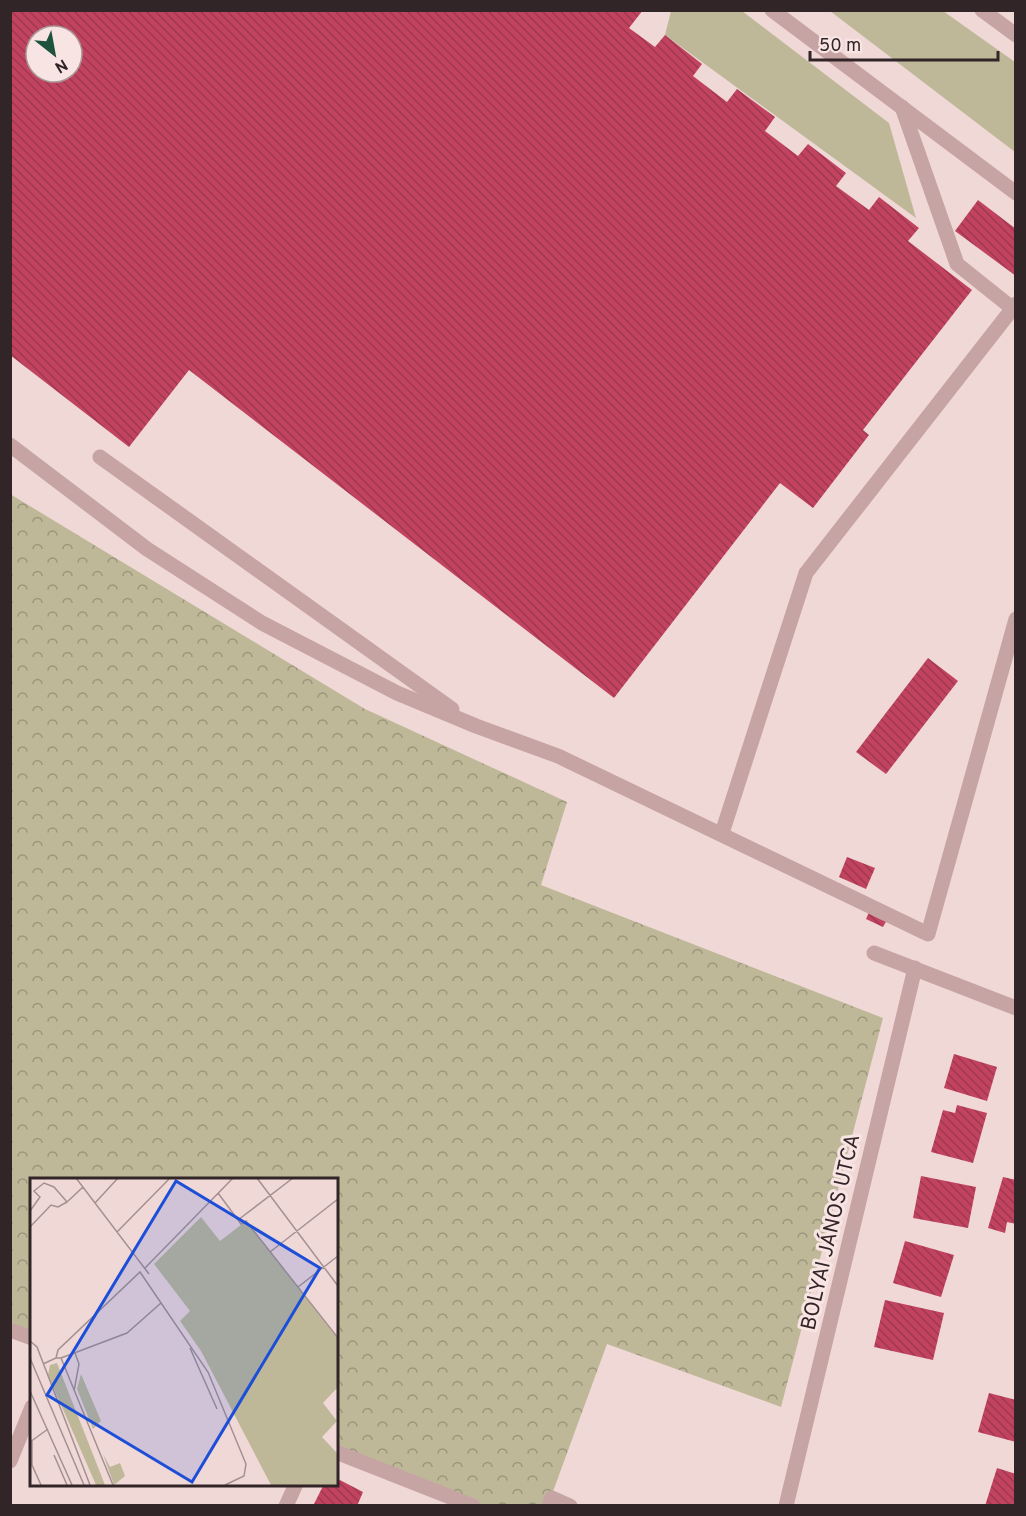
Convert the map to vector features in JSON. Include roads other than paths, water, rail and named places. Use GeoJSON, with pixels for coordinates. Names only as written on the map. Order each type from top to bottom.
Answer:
{"type":"FeatureCollection","features":[{"type":"Feature","properties":{"kind":"street"},"geometry":{"type":"LineString","coordinates":[[772,10],[1016,193]]}},
{"type":"Feature","properties":{"kind":"street"},"geometry":{"type":"LineString","coordinates":[[982,10],[1016,35]]}},
{"type":"Feature","properties":{"kind":"street"},"geometry":{"type":"LineString","coordinates":[[722,833],[806,573],[1014,306],[957,264],[902,107]]}},
{"type":"Feature","properties":{"kind":"street"},"geometry":{"type":"LineString","coordinates":[[10,445],[147,549],[262,622],[397,693],[476,726],[558,756],[928,934],[1016,619]]}},
{"type":"Feature","properties":{"kind":"street"},"geometry":{"type":"LineString","coordinates":[[100,458],[476,726]]}},
{"type":"Feature","properties":{"kind":"street"},"geometry":{"type":"LineString","coordinates":[[874,953],[1016,1008]]}},
{"type":"Feature","properties":{"kind":"street","name":"BOLYAI JÁNOS UTCA"},"geometry":{"type":"LineString","coordinates":[[786,1506],[915,968]]}},
{"type":"Feature","properties":{"kind":"street"},"geometry":{"type":"LineString","coordinates":[[10,1330],[30,1337]]}},
{"type":"Feature","properties":{"kind":"street"},"geometry":{"type":"LineString","coordinates":[[10,1461],[30,1412]]}},
{"type":"Feature","properties":{"kind":"street"},"geometry":{"type":"LineString","coordinates":[[338,1453],[473,1506]]}},
{"type":"Feature","properties":{"kind":"street"},"geometry":{"type":"LineString","coordinates":[[286,1506],[296,1486]]}},
{"type":"Feature","properties":{"kind":"street"},"geometry":{"type":"LineString","coordinates":[[549,1506],[552,1498],[570,1506]]}}]}
